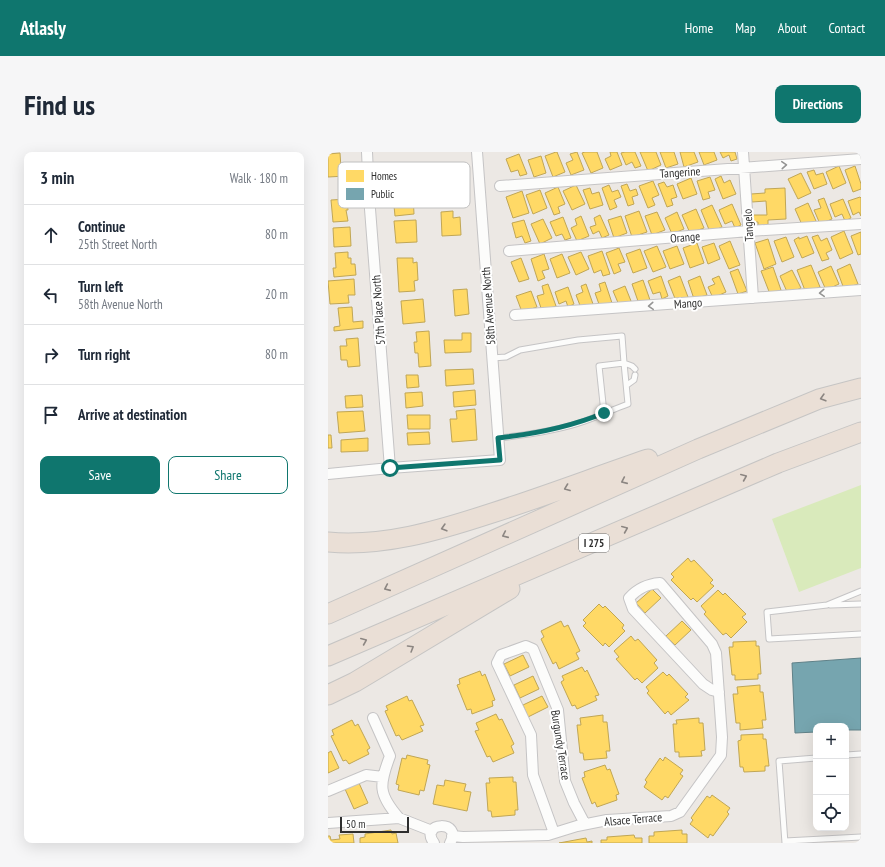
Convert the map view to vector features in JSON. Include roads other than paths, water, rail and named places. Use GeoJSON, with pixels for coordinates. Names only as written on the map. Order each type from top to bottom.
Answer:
{"type":"FeatureCollection","features":[{"type":"Feature","properties":{"kind":"highway"},"geometry":{"type":"LineString","coordinates":[[328,614],[698,449],[819,399],[861,388]]}},
{"type":"Feature","properties":{"kind":"highway","name":"I 275"},"geometry":{"type":"LineString","coordinates":[[328,656],[778,463],[861,432]]}},
{"type":"Feature","properties":{"kind":"highway"},"geometry":{"type":"LineString","coordinates":[[328,542],[369,542],[401,539],[431,532],[550,494],[662,454],[698,449]]}},
{"type":"Feature","properties":{"kind":"highway"},"geometry":{"type":"LineString","coordinates":[[328,695],[355,682],[529,578],[595,542]]}},
{"type":"Feature","properties":{"kind":"street","name":"57th Place North"},"geometry":{"type":"LineString","coordinates":[[367,152],[367,162]]}},
{"type":"Feature","properties":{"kind":"street","name":"58th Avenue North"},"geometry":{"type":"LineString","coordinates":[[390,468],[500,460],[477,152]]}},
{"type":"Feature","properties":{"kind":"street","name":"Tangelo"},"geometry":{"type":"LineString","coordinates":[[743,152],[753,298]]}},
{"type":"Feature","properties":{"kind":"street","name":"Tangerine"},"geometry":{"type":"LineString","coordinates":[[500,186],[861,159]]}},
{"type":"Feature","properties":{"kind":"street","name":"57th Place North"},"geometry":{"type":"LineString","coordinates":[[370,208],[390,468]]}},
{"type":"Feature","properties":{"kind":"street","name":"Orange"},"geometry":{"type":"LineString","coordinates":[[509,251],[749,231],[861,224]]}},
{"type":"Feature","properties":{"kind":"street","name":"Mango"},"geometry":{"type":"LineString","coordinates":[[515,315],[861,290]]}},
{"type":"Feature","properties":{"kind":"street"},"geometry":{"type":"LineString","coordinates":[[328,474],[390,468]]}},
{"type":"Feature","properties":{"kind":"street","name":"Alsace Terrace"},"geometry":{"type":"LineString","coordinates":[[451,840],[463,837],[537,835],[554,833],[585,824],[607,820],[671,816],[680,812],[721,755],[722,737],[719,692],[716,654],[712,644],[660,583],[648,584],[635,591],[629,598],[633,609],[703,684],[712,690],[719,692]]}},
{"type":"Feature","properties":{"kind":"street","name":"Burgundy Terrace"},"geometry":{"type":"LineString","coordinates":[[554,833],[533,774],[531,735],[497,663],[501,655],[514,649],[526,646],[532,650],[558,710],[566,781],[574,803],[585,824]]}},
{"type":"Feature","properties":{"kind":"street"},"geometry":{"type":"LineString","coordinates":[[373,718],[390,756],[381,783],[389,807],[399,818],[433,840],[437,826],[444,825],[450,829],[451,840]]}},
{"type":"Feature","properties":{"kind":"street"},"geometry":{"type":"LineString","coordinates":[[328,791],[366,774],[383,777]]}},
{"type":"Feature","properties":{"kind":"street"},"geometry":{"type":"LineString","coordinates":[[328,823],[399,818]]}},
{"type":"Feature","properties":{"kind":"lane"},"geometry":{"type":"LineString","coordinates":[[492,358],[506,357],[520,350],[578,340],[622,336],[627,385],[628,404],[584,421],[549,431],[498,438]]}},
{"type":"Feature","properties":{"kind":"lane"},"geometry":{"type":"LineString","coordinates":[[604,413],[599,366],[624,363],[632,366],[635,372],[634,380],[627,385]]}},
{"type":"Feature","properties":{"kind":"lane"},"geometry":{"type":"LineString","coordinates":[[827,605],[861,591]]}},
{"type":"Feature","properties":{"kind":"lane"},"geometry":{"type":"LineString","coordinates":[[861,604],[827,605],[767,612],[769,639],[861,634]]}},
{"type":"Feature","properties":{"kind":"lane"},"geometry":{"type":"LineString","coordinates":[[849,755],[861,754]]}},
{"type":"Feature","properties":{"kind":"lane"},"geometry":{"type":"LineString","coordinates":[[813,758],[779,761],[785,842],[861,837]]}}]}
